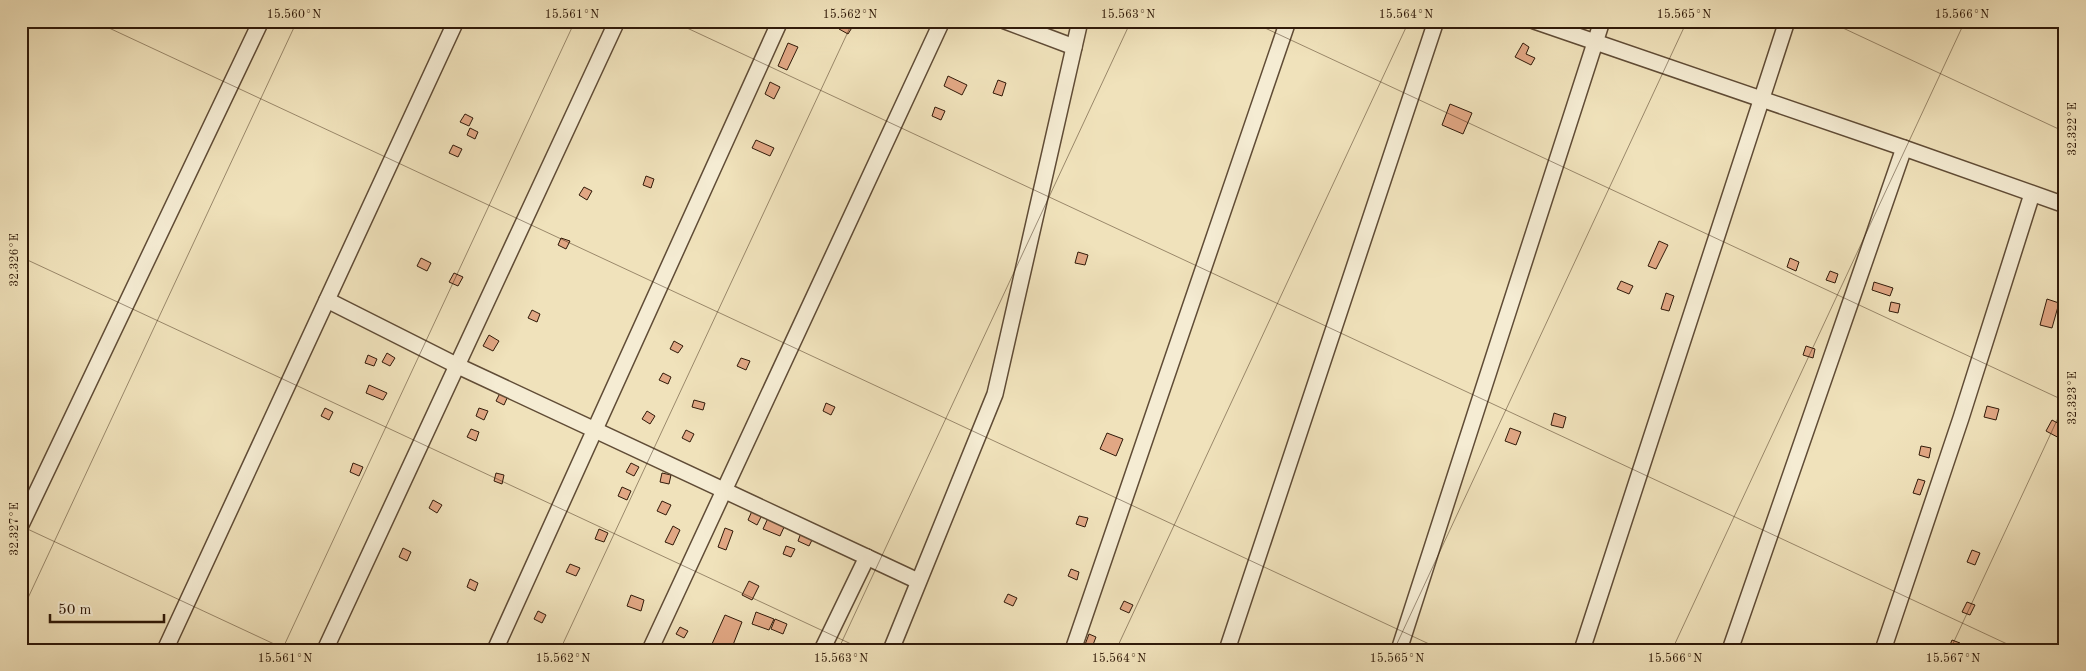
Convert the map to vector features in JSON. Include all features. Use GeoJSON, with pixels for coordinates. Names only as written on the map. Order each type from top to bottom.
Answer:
{"type":"FeatureCollection","features":[{"type":"Feature","properties":{"kind":"street"},"geometry":{"type":"LineString","coordinates":[[21,525],[261,21]]}},
{"type":"Feature","properties":{"kind":"street"},"geometry":{"type":"LineString","coordinates":[[165,650],[456,21]]}},
{"type":"Feature","properties":{"kind":"street"},"geometry":{"type":"LineString","coordinates":[[325,650],[617,21]]}},
{"type":"Feature","properties":{"kind":"street"},"geometry":{"type":"LineString","coordinates":[[495,650],[780,21]]}},
{"type":"Feature","properties":{"kind":"street"},"geometry":{"type":"LineString","coordinates":[[650,650],[942,21]]}},
{"type":"Feature","properties":{"kind":"street"},"geometry":{"type":"LineString","coordinates":[[1005,21],[1074,47]]}},
{"type":"Feature","properties":{"kind":"street"},"geometry":{"type":"LineString","coordinates":[[891,650],[995,394],[1080,21]]}},
{"type":"Feature","properties":{"kind":"street"},"geometry":{"type":"LineString","coordinates":[[1072,650],[1288,21]]}},
{"type":"Feature","properties":{"kind":"street"},"geometry":{"type":"LineString","coordinates":[[1228,650],[1436,21]]}},
{"type":"Feature","properties":{"kind":"street"},"geometry":{"type":"LineString","coordinates":[[1534,21],[2065,205]]}},
{"type":"Feature","properties":{"kind":"street"},"geometry":{"type":"LineString","coordinates":[[1400,650],[1602,21]]}},
{"type":"Feature","properties":{"kind":"street"},"geometry":{"type":"LineString","coordinates":[[1582,650],[1787,21]]}},
{"type":"Feature","properties":{"kind":"street"},"geometry":{"type":"LineString","coordinates":[[1730,650],[1904,148]]}},
{"type":"Feature","properties":{"kind":"street"},"geometry":{"type":"LineString","coordinates":[[1883,650],[1961,418],[2032,194]]}},
{"type":"Feature","properties":{"kind":"street"},"geometry":{"type":"LineString","coordinates":[[327,300],[458,366],[918,581]]}},
{"type":"Feature","properties":{"kind":"street"},"geometry":{"type":"LineString","coordinates":[[822,650],[867,557]]}},
{"type":"Feature","properties":{"kind":"building"},"geometry":{"type":"Polygon","coordinates":[[[844,21],[853,26],[848,34],[839,29],[844,21]]]}},
{"type":"Feature","properties":{"kind":"building"},"geometry":{"type":"Polygon","coordinates":[[[788,43],[798,47],[787,70],[778,66],[788,43]]]}},
{"type":"Feature","properties":{"kind":"building"},"geometry":{"type":"Polygon","coordinates":[[[1523,43],[1529,47],[1526,54],[1535,58],[1531,65],[1515,57],[1523,43]]]}},
{"type":"Feature","properties":{"kind":"building"},"geometry":{"type":"Polygon","coordinates":[[[948,76],[967,85],[962,95],[944,86],[948,76]]]}},
{"type":"Feature","properties":{"kind":"building"},"geometry":{"type":"Polygon","coordinates":[[[998,80],[1006,83],[1002,96],[993,93],[998,80]]]}},
{"type":"Feature","properties":{"kind":"building"},"geometry":{"type":"Polygon","coordinates":[[[770,82],[780,87],[774,99],[765,94],[770,82]]]}},
{"type":"Feature","properties":{"kind":"building"},"geometry":{"type":"Polygon","coordinates":[[[1450,104],[1472,113],[1463,134],[1442,125],[1450,104]]]}},
{"type":"Feature","properties":{"kind":"building"},"geometry":{"type":"Polygon","coordinates":[[[935,107],[945,111],[941,120],[932,116],[935,107]]]}},
{"type":"Feature","properties":{"kind":"building"},"geometry":{"type":"Polygon","coordinates":[[[465,114],[473,118],[469,126],[460,122],[465,114]]]}},
{"type":"Feature","properties":{"kind":"building"},"geometry":{"type":"Polygon","coordinates":[[[470,128],[478,132],[475,139],[467,135],[470,128]]]}},
{"type":"Feature","properties":{"kind":"building"},"geometry":{"type":"Polygon","coordinates":[[[756,140],[774,148],[770,156],[752,148],[756,140]]]}},
{"type":"Feature","properties":{"kind":"building"},"geometry":{"type":"Polygon","coordinates":[[[453,145],[462,149],[458,157],[449,153],[453,145]]]}},
{"type":"Feature","properties":{"kind":"building"},"geometry":{"type":"Polygon","coordinates":[[[646,176],[654,179],[651,188],[643,185],[646,176]]]}},
{"type":"Feature","properties":{"kind":"building"},"geometry":{"type":"Polygon","coordinates":[[[584,187],[592,191],[587,200],[579,195],[584,187]]]}},
{"type":"Feature","properties":{"kind":"building"},"geometry":{"type":"Polygon","coordinates":[[[561,238],[570,241],[566,249],[558,245],[561,238]]]}},
{"type":"Feature","properties":{"kind":"building"},"geometry":{"type":"Polygon","coordinates":[[[1659,241],[1668,245],[1656,269],[1648,266],[1659,241]]]}},
{"type":"Feature","properties":{"kind":"building"},"geometry":{"type":"Polygon","coordinates":[[[1078,252],[1088,255],[1085,265],[1075,263],[1078,252]]]}},
{"type":"Feature","properties":{"kind":"building"},"geometry":{"type":"Polygon","coordinates":[[[421,258],[431,263],[427,271],[417,266],[421,258]]]}},
{"type":"Feature","properties":{"kind":"building"},"geometry":{"type":"Polygon","coordinates":[[[1790,258],[1799,262],[1796,271],[1787,267],[1790,258]]]}},
{"type":"Feature","properties":{"kind":"building"},"geometry":{"type":"Polygon","coordinates":[[[1830,271],[1838,274],[1835,283],[1826,280],[1830,271]]]}},
{"type":"Feature","properties":{"kind":"building"},"geometry":{"type":"Polygon","coordinates":[[[454,273],[463,277],[458,286],[449,282],[454,273]]]}},
{"type":"Feature","properties":{"kind":"building"},"geometry":{"type":"Polygon","coordinates":[[[1621,281],[1633,286],[1629,294],[1617,289],[1621,281]]]}},
{"type":"Feature","properties":{"kind":"building"},"geometry":{"type":"Polygon","coordinates":[[[1874,282],[1893,288],[1890,296],[1872,290],[1874,282]]]}},
{"type":"Feature","properties":{"kind":"building"},"geometry":{"type":"Polygon","coordinates":[[[1666,293],[1674,296],[1669,311],[1661,309],[1666,293]]]}},
{"type":"Feature","properties":{"kind":"building"},"geometry":{"type":"Polygon","coordinates":[[[2047,299],[2059,303],[2052,328],[2040,325],[2047,299]]]}},
{"type":"Feature","properties":{"kind":"building"},"geometry":{"type":"Polygon","coordinates":[[[1891,302],[1900,304],[1898,313],[1889,311],[1891,302]]]}},
{"type":"Feature","properties":{"kind":"building"},"geometry":{"type":"Polygon","coordinates":[[[532,310],[540,314],[537,322],[528,318],[532,310]]]}},
{"type":"Feature","properties":{"kind":"building"},"geometry":{"type":"Polygon","coordinates":[[[489,335],[499,341],[493,351],[483,346],[489,335]]]}},
{"type":"Feature","properties":{"kind":"building"},"geometry":{"type":"Polygon","coordinates":[[[674,341],[683,346],[678,353],[670,349],[674,341]]]}},
{"type":"Feature","properties":{"kind":"building"},"geometry":{"type":"Polygon","coordinates":[[[1806,346],[1815,349],[1813,358],[1803,355],[1806,346]]]}},
{"type":"Feature","properties":{"kind":"building"},"geometry":{"type":"Polygon","coordinates":[[[387,353],[395,358],[390,366],[382,362],[387,353]]]}},
{"type":"Feature","properties":{"kind":"building"},"geometry":{"type":"Polygon","coordinates":[[[368,355],[377,359],[374,366],[365,363],[368,355]]]}},
{"type":"Feature","properties":{"kind":"building"},"geometry":{"type":"Polygon","coordinates":[[[741,358],[750,361],[746,370],[737,366],[741,358]]]}},
{"type":"Feature","properties":{"kind":"building"},"geometry":{"type":"Polygon","coordinates":[[[663,373],[671,377],[668,384],[659,380],[663,373]]]}},
{"type":"Feature","properties":{"kind":"building"},"geometry":{"type":"Polygon","coordinates":[[[369,385],[387,393],[383,400],[366,393],[369,385]]]}},
{"type":"Feature","properties":{"kind":"building"},"geometry":{"type":"Polygon","coordinates":[[[500,393],[508,396],[504,405],[496,401],[500,393]]]}},
{"type":"Feature","properties":{"kind":"building"},"geometry":{"type":"Polygon","coordinates":[[[694,400],[705,403],[703,410],[692,407],[694,400]]]}},
{"type":"Feature","properties":{"kind":"building"},"geometry":{"type":"Polygon","coordinates":[[[826,403],[835,407],[831,415],[823,411],[826,403]]]}},
{"type":"Feature","properties":{"kind":"building"},"geometry":{"type":"Polygon","coordinates":[[[1987,406],[1999,409],[1996,420],[1984,417],[1987,406]]]}},
{"type":"Feature","properties":{"kind":"building"},"geometry":{"type":"Polygon","coordinates":[[[325,408],[333,412],[329,420],[321,416],[325,408]]]}},
{"type":"Feature","properties":{"kind":"building"},"geometry":{"type":"Polygon","coordinates":[[[479,408],[488,411],[484,420],[476,416],[479,408]]]}},
{"type":"Feature","properties":{"kind":"building"},"geometry":{"type":"Polygon","coordinates":[[[647,411],[655,416],[650,424],[642,419],[647,411]]]}},
{"type":"Feature","properties":{"kind":"building"},"geometry":{"type":"Polygon","coordinates":[[[1554,413],[1566,417],[1563,428],[1551,425],[1554,413]]]}},
{"type":"Feature","properties":{"kind":"building"},"geometry":{"type":"Polygon","coordinates":[[[2052,420],[2065,427],[2063,440],[2046,431],[2052,420]]]}},
{"type":"Feature","properties":{"kind":"building"},"geometry":{"type":"Polygon","coordinates":[[[1510,428],[1521,432],[1516,445],[1505,441],[1510,428]]]}},
{"type":"Feature","properties":{"kind":"building"},"geometry":{"type":"Polygon","coordinates":[[[471,429],[479,432],[476,441],[467,437],[471,429]]]}},
{"type":"Feature","properties":{"kind":"building"},"geometry":{"type":"Polygon","coordinates":[[[686,430],[694,434],[690,442],[682,438],[686,430]]]}},
{"type":"Feature","properties":{"kind":"building"},"geometry":{"type":"Polygon","coordinates":[[[1107,433],[1123,439],[1116,456],[1100,449],[1107,433]]]}},
{"type":"Feature","properties":{"kind":"building"},"geometry":{"type":"Polygon","coordinates":[[[1921,446],[1931,448],[1929,458],[1919,455],[1921,446]]]}},
{"type":"Feature","properties":{"kind":"building"},"geometry":{"type":"Polygon","coordinates":[[[353,463],[363,467],[359,476],[350,472],[353,463]]]}},
{"type":"Feature","properties":{"kind":"building"},"geometry":{"type":"Polygon","coordinates":[[[631,463],[639,467],[634,476],[626,472],[631,463]]]}},
{"type":"Feature","properties":{"kind":"building"},"geometry":{"type":"Polygon","coordinates":[[[496,473],[504,475],[502,484],[494,481],[496,473]]]}},
{"type":"Feature","properties":{"kind":"building"},"geometry":{"type":"Polygon","coordinates":[[[662,473],[671,475],[669,484],[660,482],[662,473]]]}},
{"type":"Feature","properties":{"kind":"building"},"geometry":{"type":"Polygon","coordinates":[[[1918,479],[1925,481],[1920,495],[1913,493],[1918,479]]]}},
{"type":"Feature","properties":{"kind":"building"},"geometry":{"type":"Polygon","coordinates":[[[622,487],[631,491],[627,500],[618,496],[622,487]]]}},
{"type":"Feature","properties":{"kind":"building"},"geometry":{"type":"Polygon","coordinates":[[[433,500],[442,505],[437,513],[429,508],[433,500]]]}},
{"type":"Feature","properties":{"kind":"building"},"geometry":{"type":"Polygon","coordinates":[[[662,501],[671,505],[666,515],[657,511],[662,501]]]}},
{"type":"Feature","properties":{"kind":"building"},"geometry":{"type":"Polygon","coordinates":[[[752,511],[762,515],[757,525],[748,520],[752,511]]]}},
{"type":"Feature","properties":{"kind":"building"},"geometry":{"type":"Polygon","coordinates":[[[1079,516],[1088,518],[1085,527],[1076,524],[1079,516]]]}},
{"type":"Feature","properties":{"kind":"building"},"geometry":{"type":"Polygon","coordinates":[[[768,518],[785,525],[780,536],[763,529],[768,518]]]}},
{"type":"Feature","properties":{"kind":"building"},"geometry":{"type":"Polygon","coordinates":[[[673,526],[680,530],[673,545],[665,542],[673,526]]]}},
{"type":"Feature","properties":{"kind":"building"},"geometry":{"type":"Polygon","coordinates":[[[725,528],[733,531],[726,550],[718,547],[725,528]]]}},
{"type":"Feature","properties":{"kind":"building"},"geometry":{"type":"Polygon","coordinates":[[[599,529],[608,533],[604,542],[595,539],[599,529]]]}},
{"type":"Feature","properties":{"kind":"building"},"geometry":{"type":"Polygon","coordinates":[[[801,533],[813,538],[809,546],[798,541],[801,533]]]}},
{"type":"Feature","properties":{"kind":"building"},"geometry":{"type":"Polygon","coordinates":[[[786,546],[795,549],[791,557],[783,554],[786,546]]]}},
{"type":"Feature","properties":{"kind":"building"},"geometry":{"type":"Polygon","coordinates":[[[403,548],[411,552],[407,561],[399,557],[403,548]]]}},
{"type":"Feature","properties":{"kind":"building"},"geometry":{"type":"Polygon","coordinates":[[[1972,550],[1980,553],[1975,565],[1967,562],[1972,550]]]}},
{"type":"Feature","properties":{"kind":"building"},"geometry":{"type":"Polygon","coordinates":[[[570,564],[580,568],[576,576],[566,572],[570,564]]]}},
{"type":"Feature","properties":{"kind":"building"},"geometry":{"type":"Polygon","coordinates":[[[1071,569],[1079,572],[1077,580],[1068,576],[1071,569]]]}},
{"type":"Feature","properties":{"kind":"building"},"geometry":{"type":"Polygon","coordinates":[[[470,579],[478,583],[475,591],[467,587],[470,579]]]}},
{"type":"Feature","properties":{"kind":"building"},"geometry":{"type":"Polygon","coordinates":[[[749,581],[759,586],[752,600],[742,595],[749,581]]]}},
{"type":"Feature","properties":{"kind":"building"},"geometry":{"type":"Polygon","coordinates":[[[1008,594],[1017,598],[1013,606],[1004,602],[1008,594]]]}},
{"type":"Feature","properties":{"kind":"building"},"geometry":{"type":"Polygon","coordinates":[[[631,595],[644,600],[641,611],[627,606],[631,595]]]}},
{"type":"Feature","properties":{"kind":"building"},"geometry":{"type":"Polygon","coordinates":[[[1124,601],[1133,605],[1129,613],[1120,609],[1124,601]]]}},
{"type":"Feature","properties":{"kind":"building"},"geometry":{"type":"Polygon","coordinates":[[[1967,602],[1975,605],[1970,615],[1962,612],[1967,602]]]}},
{"type":"Feature","properties":{"kind":"building"},"geometry":{"type":"Polygon","coordinates":[[[538,611],[546,615],[542,623],[534,619],[538,611]]]}},
{"type":"Feature","properties":{"kind":"building"},"geometry":{"type":"Polygon","coordinates":[[[756,612],[774,619],[769,630],[752,624],[756,612]]]}},
{"type":"Feature","properties":{"kind":"building"},"geometry":{"type":"Polygon","coordinates":[[[725,615],[742,622],[731,650],[712,644],[725,615]]]}},
{"type":"Feature","properties":{"kind":"building"},"geometry":{"type":"Polygon","coordinates":[[[775,619],[787,624],[783,634],[771,629],[775,619]]]}},
{"type":"Feature","properties":{"kind":"building"},"geometry":{"type":"Polygon","coordinates":[[[680,627],[688,631],[684,638],[676,634],[680,627]]]}},
{"type":"Feature","properties":{"kind":"building"},"geometry":{"type":"Polygon","coordinates":[[[1089,634],[1096,637],[1091,650],[1083,650],[1089,634]]]}},
{"type":"Feature","properties":{"kind":"building"},"geometry":{"type":"Polygon","coordinates":[[[1952,640],[1960,643],[1957,650],[1948,650],[1952,640]]]}}]}
